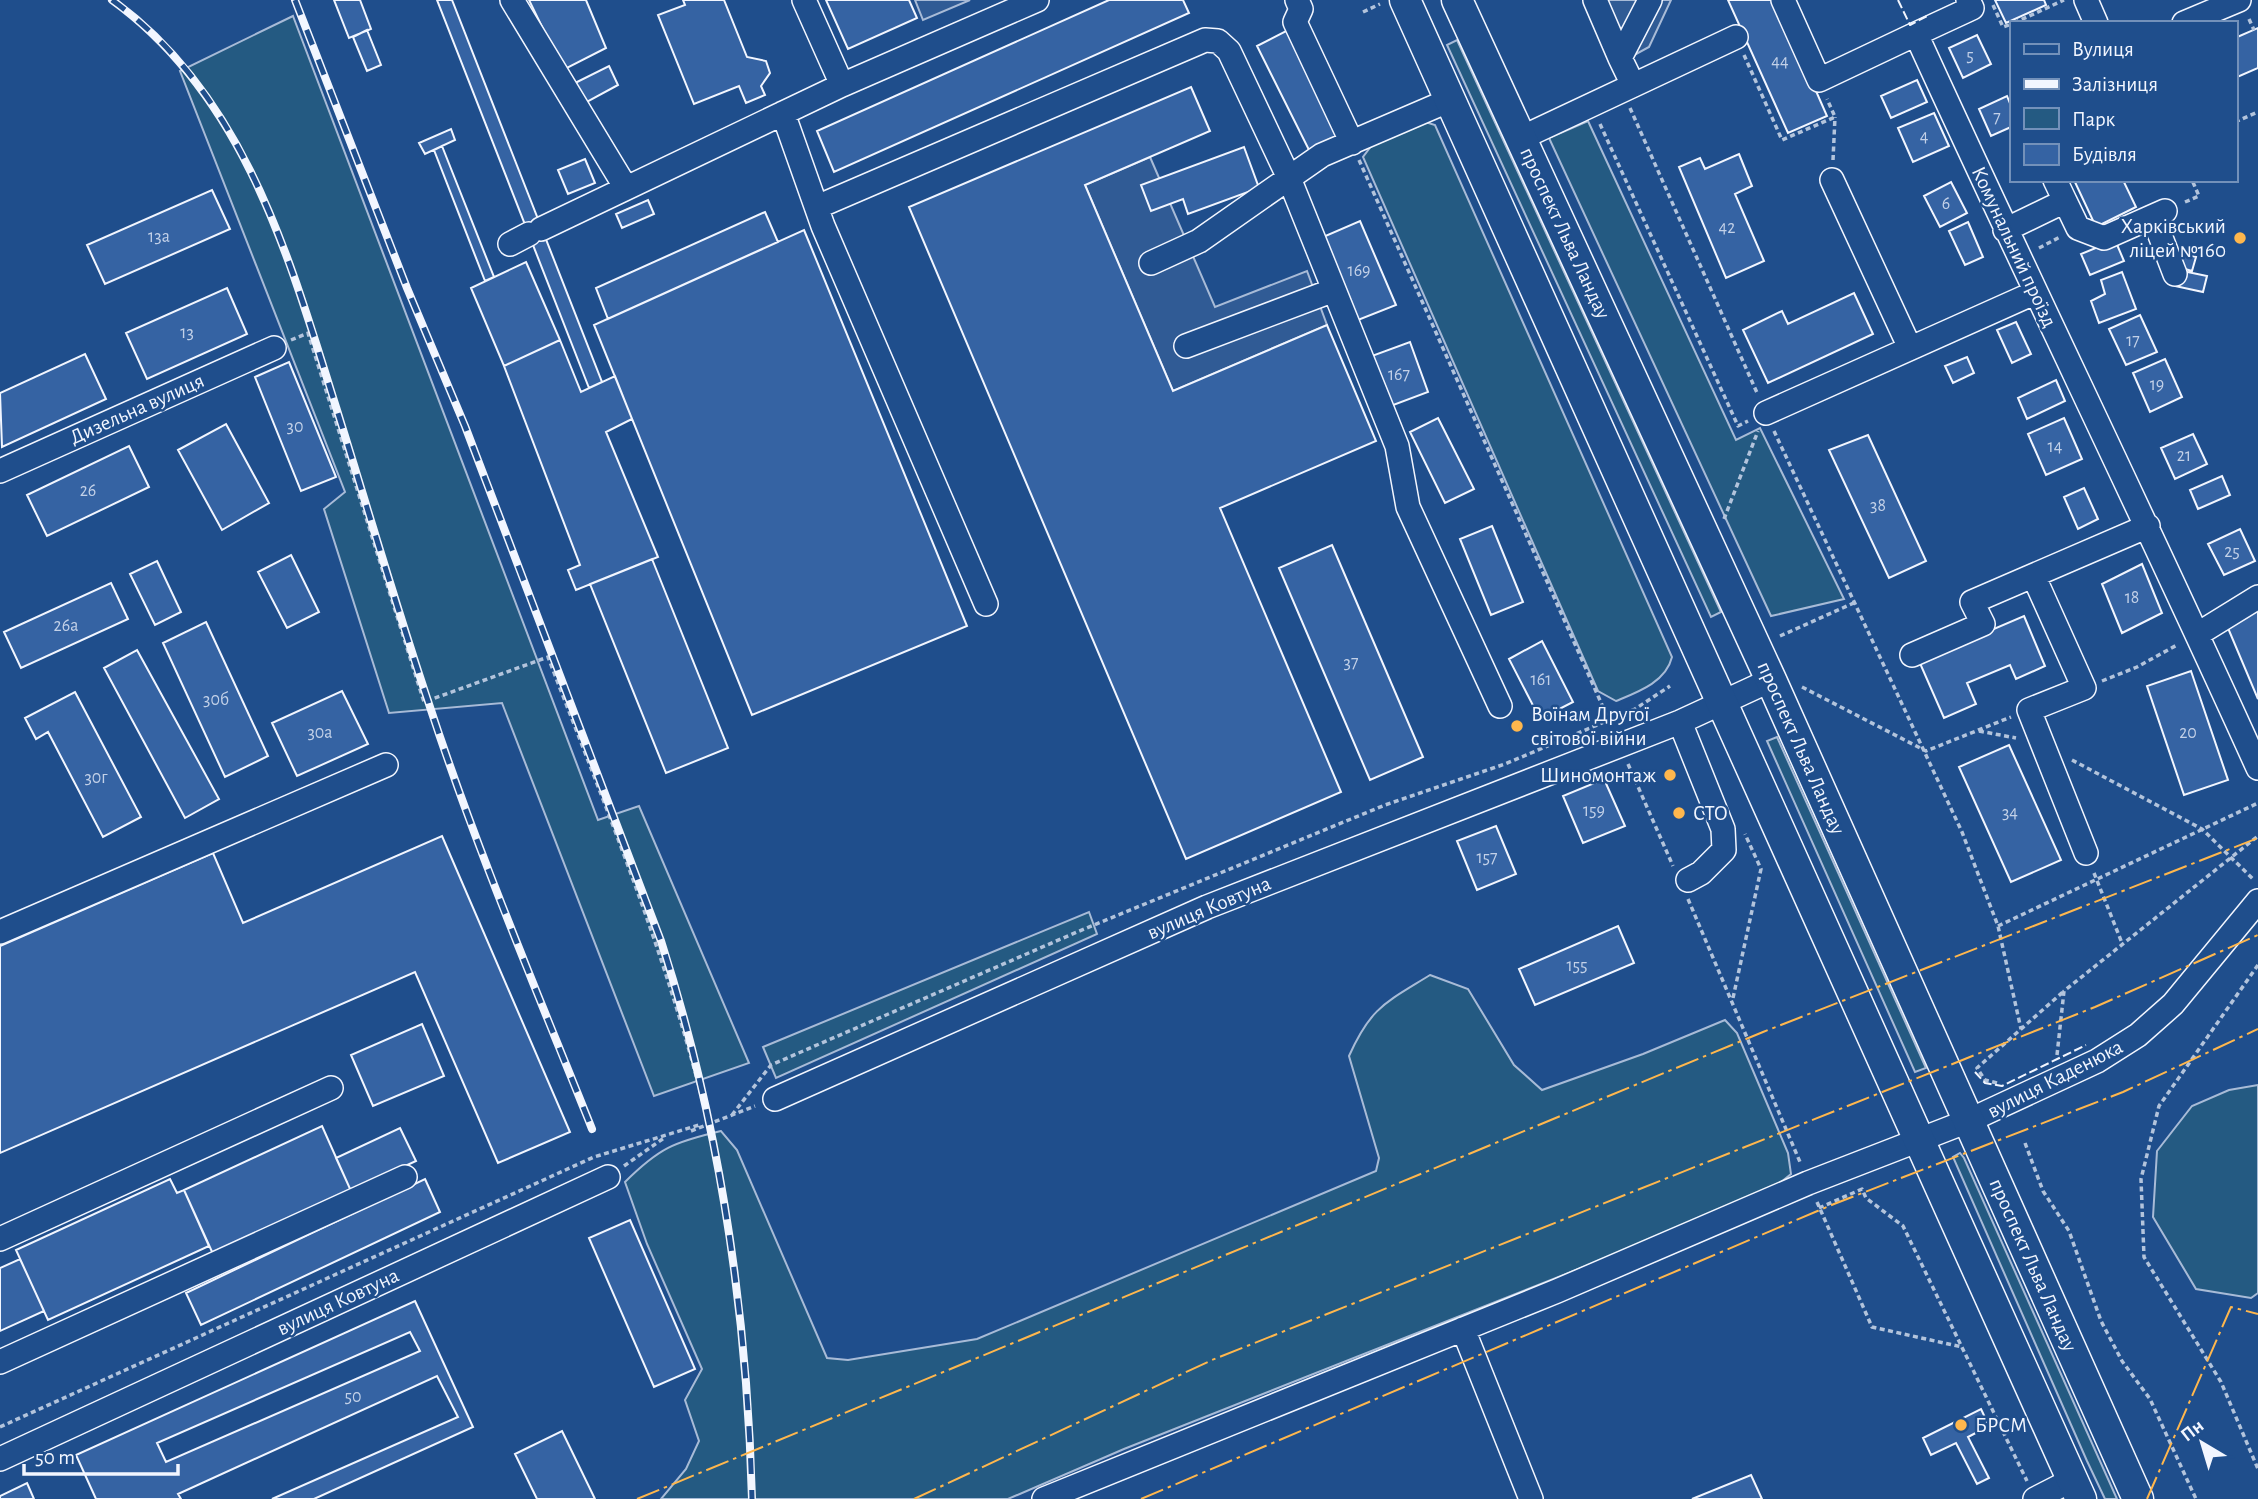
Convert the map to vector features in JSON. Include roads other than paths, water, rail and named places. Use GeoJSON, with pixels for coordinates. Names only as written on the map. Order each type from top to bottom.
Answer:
{"type":"FeatureCollection","features":[{"type":"Feature","properties":{"kind":"main road"},"geometry":{"type":"LineString","coordinates":[[1405,0],[1724,702],[2076,1489]]}},
{"type":"Feature","properties":{"kind":"main road","name":"проспект Льва Ландау"},"geometry":{"type":"LineString","coordinates":[[1457,0],[1521,138],[1785,679],[1968,1121],[2138,1499]]}},
{"type":"Feature","properties":{"kind":"street"},"geometry":{"type":"LineString","coordinates":[[512,0],[626,188]]}},
{"type":"Feature","properties":{"kind":"street"},"geometry":{"type":"LineString","coordinates":[[804,0],[842,85]]}},
{"type":"Feature","properties":{"kind":"street"},"geometry":{"type":"LineString","coordinates":[[527,236],[842,85],[1037,0]]}},
{"type":"Feature","properties":{"kind":"street"},"geometry":{"type":"LineString","coordinates":[[1297,0],[1301,9],[1295,22],[1352,143]]}},
{"type":"Feature","properties":{"kind":"street"},"geometry":{"type":"LineString","coordinates":[[1595,0],[1620,58],[1627,88]]}},
{"type":"Feature","properties":{"kind":"street"},"geometry":{"type":"LineString","coordinates":[[1620,58],[1650,0]]}},
{"type":"Feature","properties":{"kind":"street"},"geometry":{"type":"LineString","coordinates":[[1783,0],[1819,80],[1972,8],[1969,0]]}},
{"type":"Feature","properties":{"kind":"street"},"geometry":{"type":"LineString","coordinates":[[2087,0],[2095,21]]}},
{"type":"Feature","properties":{"kind":"street"},"geometry":{"type":"LineString","coordinates":[[2189,21],[2239,0]]}},
{"type":"Feature","properties":{"kind":"street","name":"Комунальний проїзд"},"geometry":{"type":"LineString","coordinates":[[1916,34],[2024,272],[2148,526],[2258,768]]}},
{"type":"Feature","properties":{"kind":"street"},"geometry":{"type":"LineString","coordinates":[[1521,138],[1735,37]]}},
{"type":"Feature","properties":{"kind":"street"},"geometry":{"type":"LineString","coordinates":[[817,207],[1205,40],[1218,41],[1230,51],[1289,178],[1397,446],[1408,507],[1500,706]]}},
{"type":"Feature","properties":{"kind":"street"},"geometry":{"type":"LineString","coordinates":[[1152,263],[1199,241],[1322,155],[1450,100]]}},
{"type":"Feature","properties":{"kind":"street"},"geometry":{"type":"LineString","coordinates":[[783,113],[817,207],[986,604]]}},
{"type":"Feature","properties":{"kind":"street"},"geometry":{"type":"LineString","coordinates":[[1832,180],[1910,348]]}},
{"type":"Feature","properties":{"kind":"street"},"geometry":{"type":"LineString","coordinates":[[2056,182],[2077,228],[2104,237],[2159,214],[2175,274]]}},
{"type":"Feature","properties":{"kind":"street"},"geometry":{"type":"LineString","coordinates":[[2005,230],[2065,201]]}},
{"type":"Feature","properties":{"kind":"street"},"geometry":{"type":"LineString","coordinates":[[1186,346],[1334,290]]}},
{"type":"Feature","properties":{"kind":"street"},"geometry":{"type":"LineString","coordinates":[[1766,413],[2034,293]]}},
{"type":"Feature","properties":{"kind":"street","name":"Дизельна вулиця"},"geometry":{"type":"LineString","coordinates":[[0,471],[274,348]]}},
{"type":"Feature","properties":{"kind":"street"},"geometry":{"type":"LineString","coordinates":[[1912,655],[1983,624],[1972,601],[2034,577],[2148,526]]}},
{"type":"Feature","properties":{"kind":"street"},"geometry":{"type":"LineString","coordinates":[[2034,577],[2084,688],[2029,710],[2086,853]]}},
{"type":"Feature","properties":{"kind":"street"},"geometry":{"type":"LineString","coordinates":[[2197,634],[2258,597]]}},
{"type":"Feature","properties":{"kind":"street","name":"вулиця Ковтуна"},"geometry":{"type":"LineString","coordinates":[[775,1099],[1207,906],[1785,679]]}},
{"type":"Feature","properties":{"kind":"street"},"geometry":{"type":"LineString","coordinates":[[1680,722],[1723,828],[1724,850],[1701,873],[1682,880]]}},
{"type":"Feature","properties":{"kind":"street"},"geometry":{"type":"LineString","coordinates":[[0,932],[386,765]]}},
{"type":"Feature","properties":{"kind":"street","name":"вулиця Каденюка"},"geometry":{"type":"LineString","coordinates":[[1047,1498],[1463,1329],[1808,1183],[1968,1121],[2097,1061],[2138,1035],[2173,1004],[2258,901]]}},
{"type":"Feature","properties":{"kind":"street"},"geometry":{"type":"LineString","coordinates":[[0,1239],[331,1088]]}},
{"type":"Feature","properties":{"kind":"street"},"geometry":{"type":"LineString","coordinates":[[0,1362],[405,1177]]}},
{"type":"Feature","properties":{"kind":"street","name":"вулиця Ковтуна"},"geometry":{"type":"LineString","coordinates":[[2,1453],[608,1177]]}},
{"type":"Feature","properties":{"kind":"street"},"geometry":{"type":"LineString","coordinates":[[1463,1329],[1531,1499]]}},
{"type":"Feature","properties":{"kind":"street"},"geometry":{"type":"LineString","coordinates":[[2035,1499],[2076,1489]]}},
{"type":"Feature","properties":{"kind":"railway"},"geometry":{"type":"LineString","coordinates":[[112,0],[158,39],[196,83],[229,131],[280,238],[447,758],[507,918],[592,1129]]}},
{"type":"Feature","properties":{"kind":"railway"},"geometry":{"type":"LineString","coordinates":[[295,0],[407,288],[465,426],[661,941],[699,1078],[726,1217],[744,1357],[752,1499]]}},
{"type":"Feature","properties":{"kind":"place","name":"Харківський ліцей №160"},"geometry":{"type":"Point","coordinates":[2240,238]}},
{"type":"Feature","properties":{"kind":"place","name":"Воїнам Другої світової війни"},"geometry":{"type":"Point","coordinates":[1517,726]}},
{"type":"Feature","properties":{"kind":"place","name":"Шиномонтаж"},"geometry":{"type":"Point","coordinates":[1670,775]}},
{"type":"Feature","properties":{"kind":"place","name":"СТО"},"geometry":{"type":"Point","coordinates":[1679,813]}},
{"type":"Feature","properties":{"kind":"place","name":"БРСМ"},"geometry":{"type":"Point","coordinates":[1961,1425]}}]}
